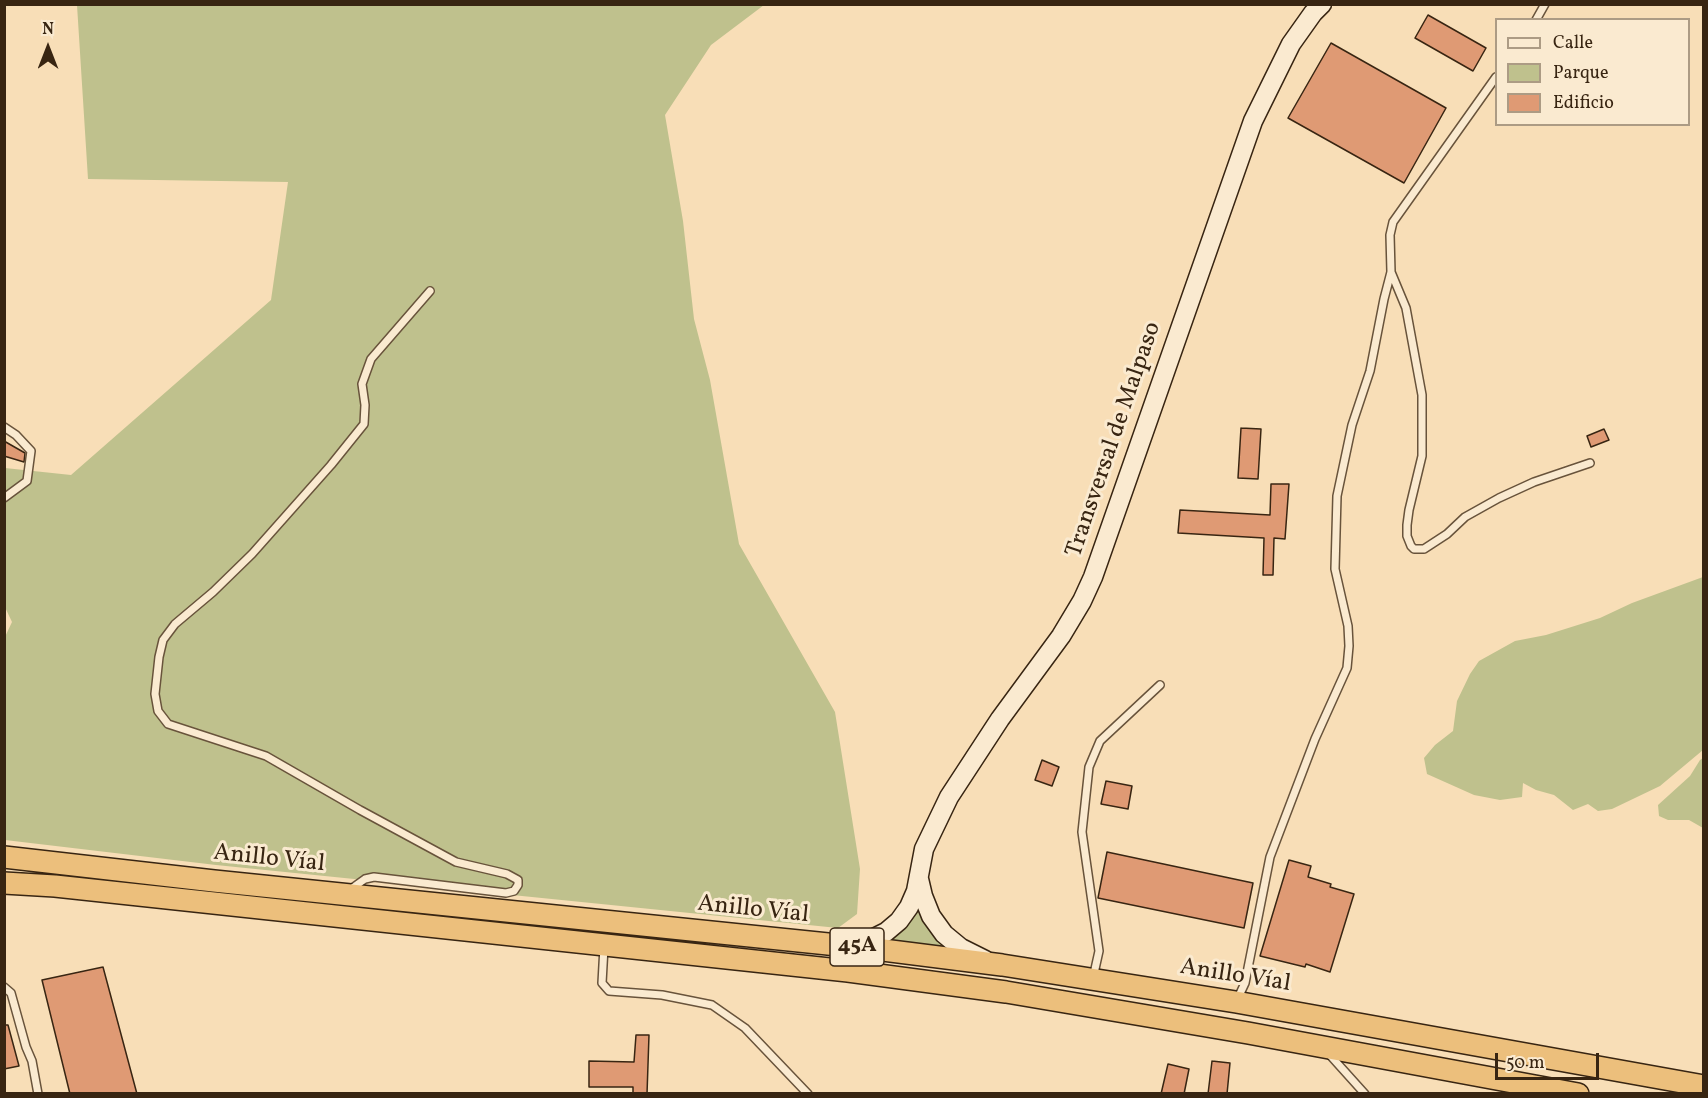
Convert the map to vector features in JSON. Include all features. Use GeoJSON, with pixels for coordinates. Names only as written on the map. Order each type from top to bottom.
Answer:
{"type":"FeatureCollection","features":[{"type":"Feature","properties":{"kind":"highway","name":"Anillo Víal"},"geometry":{"type":"LineString","coordinates":[[4,857],[214,881],[847,946],[1002,965],[1236,1002],[1704,1086]]}},
{"type":"Feature","properties":{"kind":"highway","name":"Anillo Víal"},"geometry":{"type":"LineString","coordinates":[[4,883],[55,886],[848,971],[1006,992],[1578,1094]]}},
{"type":"Feature","properties":{"kind":"highway"},"geometry":{"type":"LineString","coordinates":[[4,892],[55,886]]}},
{"type":"Feature","properties":{"kind":"main road","name":"Transversal de Malpaso"},"geometry":{"type":"LineString","coordinates":[[847,946],[870,940],[886,932],[899,921],[909,907],[916,891],[918,874],[930,833],[949,797],[1000,719],[1061,636],[1082,601],[1093,577],[1253,121],[1291,44],[1322,4]]}},
{"type":"Feature","properties":{"kind":"main road"},"geometry":{"type":"LineString","coordinates":[[918,874],[931,916],[944,934],[961,948],[981,959],[1002,965]]}},
{"type":"Feature","properties":{"kind":"lane"},"geometry":{"type":"LineString","coordinates":[[1537,18],[1545,4]]}},
{"type":"Feature","properties":{"kind":"lane"},"geometry":{"type":"LineString","coordinates":[[1495,80],[1393,222],[1390,235],[1392,272],[1408,315],[1422,395],[1422,456],[1407,525],[1407,536],[1414,549],[1424,549],[1447,534],[1465,518],[1499,498],[1534,482],[1590,463]]}},
{"type":"Feature","properties":{"kind":"lane"},"geometry":{"type":"LineString","coordinates":[[1236,1002],[1245,983],[1270,857],[1316,739],[1347,668],[1348,626],[1335,569],[1337,496],[1352,425],[1370,371],[1384,299],[1392,272]]}},
{"type":"Feature","properties":{"kind":"lane"},"geometry":{"type":"LineString","coordinates":[[344,893],[365,879],[374,877],[506,894],[514,891],[518,885],[518,879],[507,874],[456,862],[266,756],[168,724],[158,711],[155,694],[159,657],[163,640],[175,624],[213,592],[252,554],[364,424],[365,405],[362,384],[372,359],[430,291]]}},
{"type":"Feature","properties":{"kind":"lane"},"geometry":{"type":"LineString","coordinates":[[4,427],[16,435],[31,451],[27,481],[4,498]]}},
{"type":"Feature","properties":{"kind":"lane"},"geometry":{"type":"LineString","coordinates":[[1093,981],[1099,951],[1082,832],[1089,767],[1100,741],[1160,684]]}},
{"type":"Feature","properties":{"kind":"lane"},"geometry":{"type":"LineString","coordinates":[[604,945],[602,983],[609,991],[662,994],[712,1005],[745,1028],[808,1094]]}},
{"type":"Feature","properties":{"kind":"lane"},"geometry":{"type":"LineString","coordinates":[[4,987],[11,993],[26,1047],[32,1060],[38,1094]]}},
{"type":"Feature","properties":{"kind":"lane"},"geometry":{"type":"LineString","coordinates":[[1323,1048],[1365,1094]]}},
{"type":"Feature","properties":{"kind":"green space"},"geometry":{"type":"Polygon","coordinates":[[[77,5],[764,5],[711,45],[665,115],[683,221],[694,319],[710,380],[739,544],[835,712],[860,869],[857,914],[838,928],[216,865],[5,840],[4,639],[12,622],[4,605],[5,468],[71,475],[271,300],[288,182],[88,179],[77,5]]]}},
{"type":"Feature","properties":{"kind":"green space"},"geometry":{"type":"Polygon","coordinates":[[[1703,577],[1703,750],[1660,786],[1612,809],[1598,811],[1588,804],[1573,810],[1554,795],[1536,790],[1523,783],[1522,797],[1500,800],[1474,795],[1427,774],[1424,758],[1435,745],[1453,731],[1457,701],[1479,661],[1515,641],[1546,635],[1600,618],[1632,603],[1703,577]]]}},
{"type":"Feature","properties":{"kind":"green space"},"geometry":{"type":"Polygon","coordinates":[[[1703,758],[1703,828],[1689,820],[1668,820],[1659,816],[1658,805],[1690,776],[1703,758]]]}},
{"type":"Feature","properties":{"kind":"green space"},"geometry":{"type":"Polygon","coordinates":[[[918,904],[926,925],[943,943],[967,955],[879,942],[902,931],[918,904]]]}},
{"type":"Feature","properties":{"kind":"building"},"geometry":{"type":"Polygon","coordinates":[[[1428,15],[1486,48],[1473,71],[1415,38],[1428,15]]]}},
{"type":"Feature","properties":{"kind":"building"},"geometry":{"type":"Polygon","coordinates":[[[1331,43],[1446,108],[1404,183],[1288,118],[1331,43]]]}},
{"type":"Feature","properties":{"kind":"building"},"geometry":{"type":"Polygon","coordinates":[[[1241,428],[1261,429],[1258,479],[1238,478],[1241,428]]]}},
{"type":"Feature","properties":{"kind":"building"},"geometry":{"type":"Polygon","coordinates":[[[1604,429],[1609,440],[1591,447],[1587,436],[1604,429]]]}},
{"type":"Feature","properties":{"kind":"building"},"geometry":{"type":"Polygon","coordinates":[[[4,441],[25,453],[24,462],[4,456],[4,441]]]}},
{"type":"Feature","properties":{"kind":"building"},"geometry":{"type":"Polygon","coordinates":[[[1271,484],[1289,484],[1285,539],[1274,538],[1273,575],[1263,575],[1264,538],[1178,533],[1180,510],[1270,515],[1271,484]]]}},
{"type":"Feature","properties":{"kind":"building"},"geometry":{"type":"Polygon","coordinates":[[[1042,760],[1059,767],[1052,786],[1035,780],[1042,760]]]}},
{"type":"Feature","properties":{"kind":"building"},"geometry":{"type":"Polygon","coordinates":[[[1106,781],[1132,786],[1128,809],[1101,804],[1106,781]]]}},
{"type":"Feature","properties":{"kind":"building"},"geometry":{"type":"Polygon","coordinates":[[[1107,852],[1253,883],[1244,928],[1098,898],[1107,852]]]}},
{"type":"Feature","properties":{"kind":"building"},"geometry":{"type":"Polygon","coordinates":[[[1289,860],[1311,866],[1308,877],[1354,894],[1330,972],[1306,964],[1305,967],[1260,956],[1289,860]]]}},
{"type":"Feature","properties":{"kind":"building"},"geometry":{"type":"Polygon","coordinates":[[[103,967],[137,1094],[70,1094],[42,980],[103,967]]]}},
{"type":"Feature","properties":{"kind":"building"},"geometry":{"type":"Polygon","coordinates":[[[4,1025],[8,1025],[19,1066],[4,1069],[4,1025]]]}},
{"type":"Feature","properties":{"kind":"building"},"geometry":{"type":"Polygon","coordinates":[[[636,1035],[649,1035],[647,1094],[633,1094],[633,1087],[589,1087],[589,1061],[634,1062],[636,1035]]]}},
{"type":"Feature","properties":{"kind":"building"},"geometry":{"type":"Polygon","coordinates":[[[1212,1061],[1230,1063],[1227,1094],[1208,1094],[1212,1061]]]}},
{"type":"Feature","properties":{"kind":"building"},"geometry":{"type":"Polygon","coordinates":[[[1168,1064],[1189,1069],[1184,1094],[1161,1094],[1168,1064]]]}}]}
